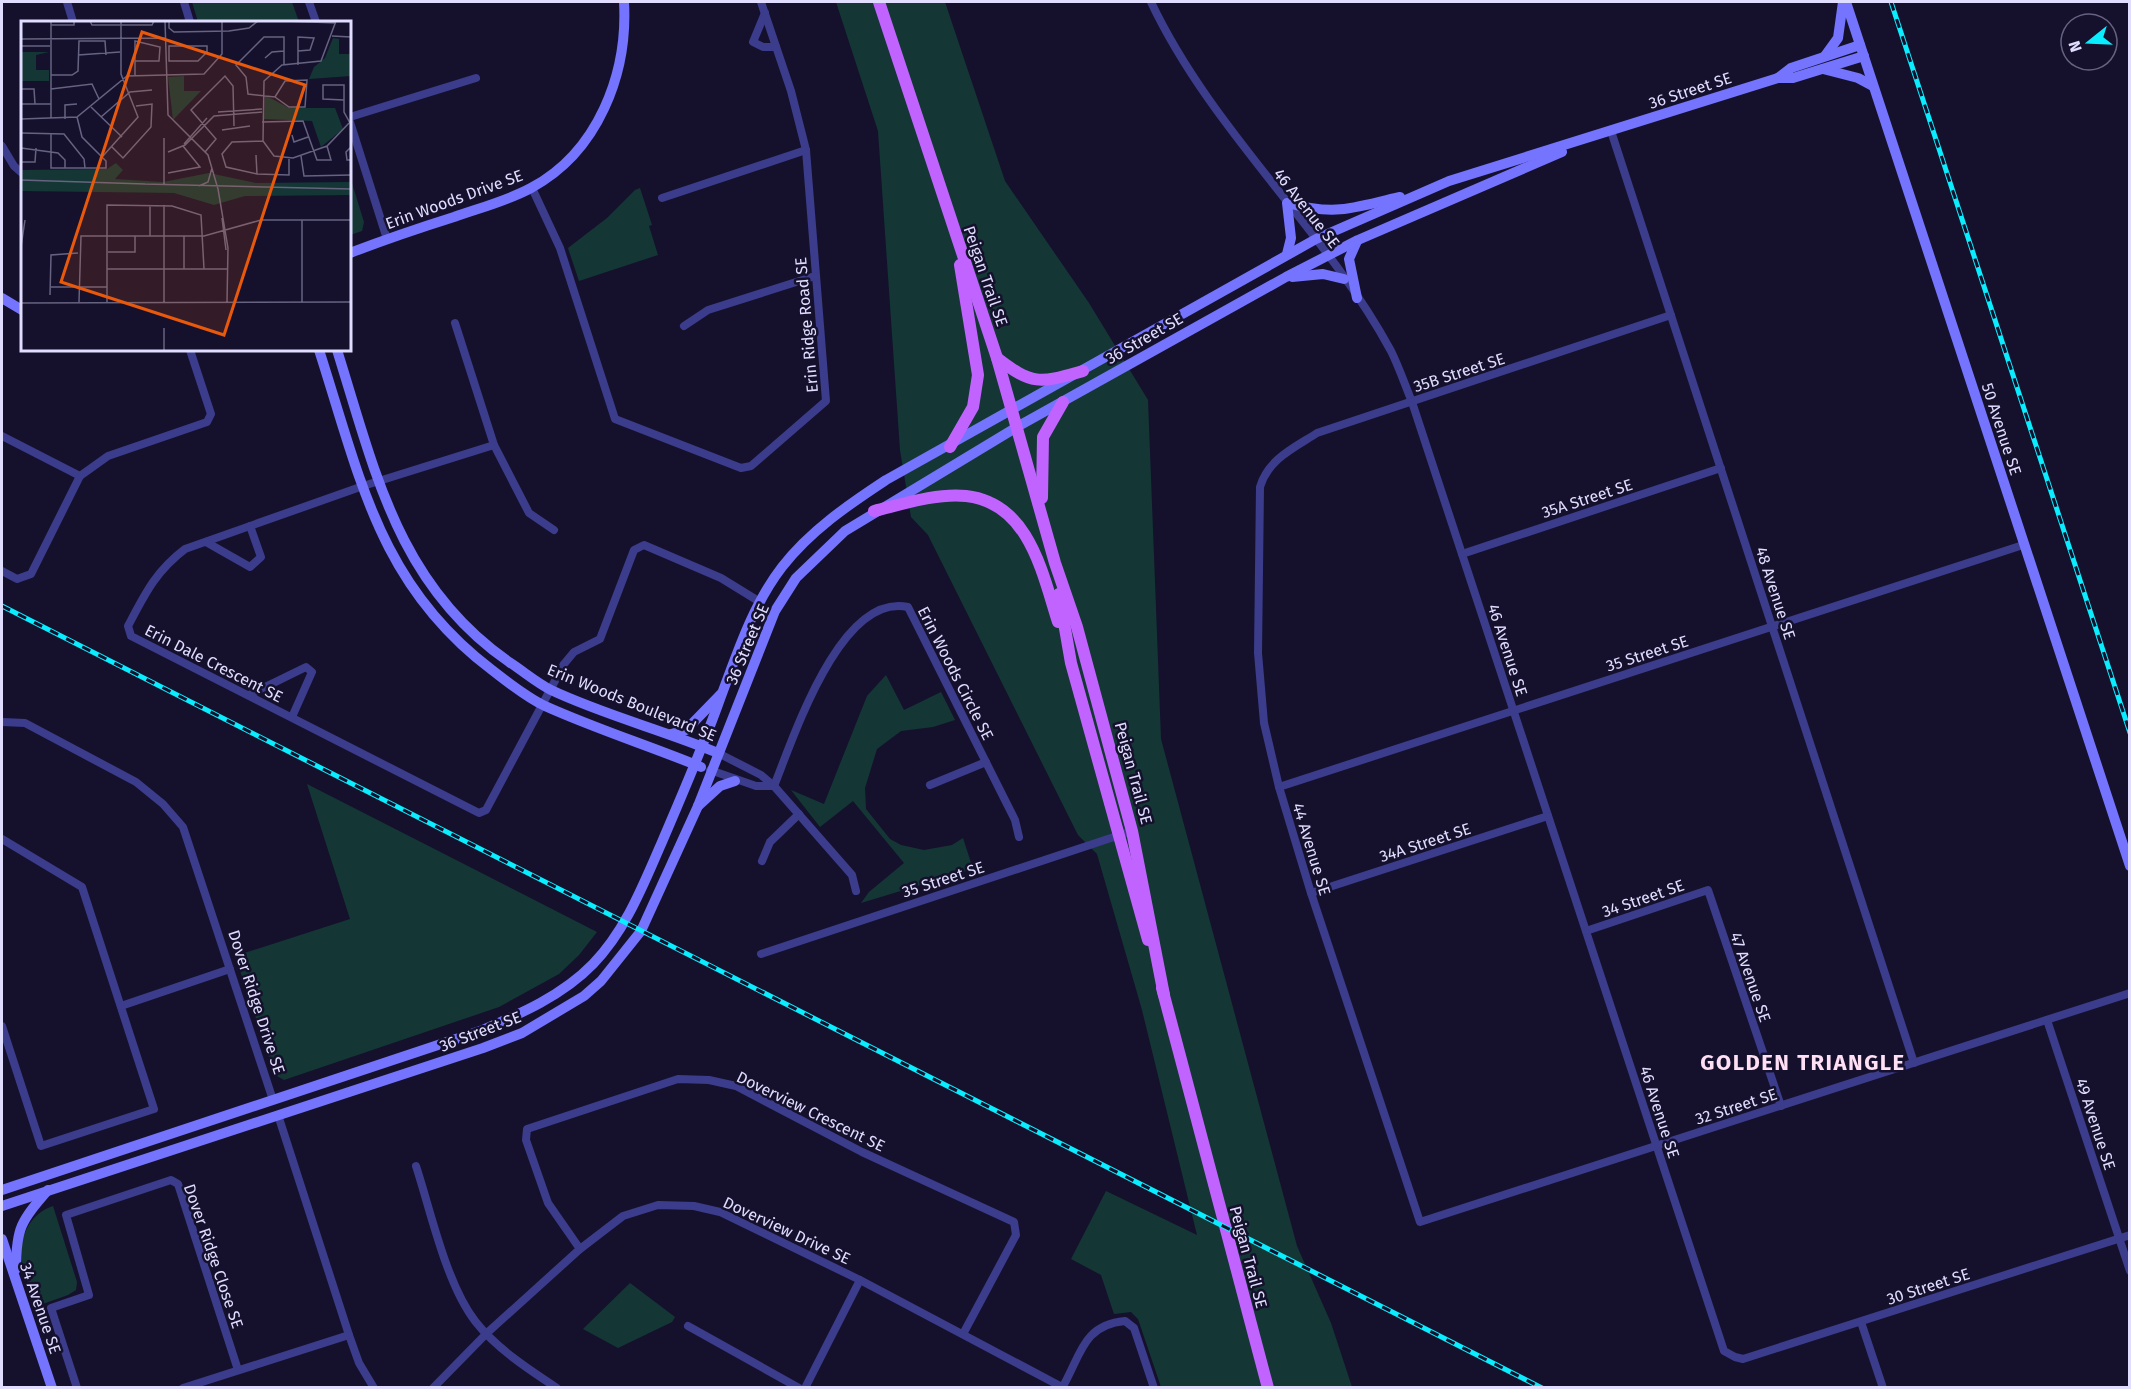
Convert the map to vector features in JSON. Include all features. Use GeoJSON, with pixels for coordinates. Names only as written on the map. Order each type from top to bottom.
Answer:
{"type":"FeatureCollection","features":[{"type":"Feature","properties":{"kind":"main road","name":"Peigan Trail SE"},"geometry":{"type":"LineString","coordinates":[[879,2],[958,249],[997,358],[1055,563],[1077,627],[1132,831],[1164,995]]}},
{"type":"Feature","properties":{"kind":"main road"},"geometry":{"type":"LineString","coordinates":[[950,447],[973,407],[978,375],[976,353],[961,285],[958,249]]}},
{"type":"Feature","properties":{"kind":"main road"},"geometry":{"type":"LineString","coordinates":[[997,358],[1018,375],[1031,380],[1052,379],[1083,371]]}},
{"type":"Feature","properties":{"kind":"main road"},"geometry":{"type":"LineString","coordinates":[[1044,523],[1041,471],[1043,437],[1063,402]]}},
{"type":"Feature","properties":{"kind":"main road"},"geometry":{"type":"LineString","coordinates":[[874,511],[934,498],[966,496],[990,503],[1009,514],[1023,530],[1037,557],[1071,663]]}},
{"type":"Feature","properties":{"kind":"main road","name":"Peigan Trail SE"},"geometry":{"type":"LineString","coordinates":[[1055,563],[1071,663],[1117,835],[1164,995],[1268,1388]]}},
{"type":"Feature","properties":{"kind":"street"},"geometry":{"type":"LineString","coordinates":[[67,2],[73,21]]}},
{"type":"Feature","properties":{"kind":"street"},"geometry":{"type":"LineString","coordinates":[[184,2],[190,21]]}},
{"type":"Feature","properties":{"kind":"street"},"geometry":{"type":"LineString","coordinates":[[309,2],[316,21]]}},
{"type":"Feature","properties":{"kind":"street","name":"Erin Woods Drive SE"},"geometry":{"type":"LineString","coordinates":[[351,253],[490,205],[532,188],[560,167],[580,146],[614,90],[625,26],[624,2]]}},
{"type":"Feature","properties":{"kind":"street","name":"Erin Ridge Road SE"},"geometry":{"type":"LineString","coordinates":[[532,188],[560,248],[615,419],[741,468],[752,466],[826,401],[806,150],[762,2]]}},
{"type":"Feature","properties":{"kind":"street","name":"46 Avenue SE"},"geometry":{"type":"LineString","coordinates":[[1151,2],[1191,76],[1316,239],[1392,353],[1412,402],[1724,1351],[1735,1358]]}},
{"type":"Feature","properties":{"kind":"street"},"geometry":{"type":"LineString","coordinates":[[1825,56],[1838,38],[1845,2]]}},
{"type":"Feature","properties":{"kind":"street","name":"50 Avenue SE"},"geometry":{"type":"LineString","coordinates":[[1845,2],[2130,866]]}},
{"type":"Feature","properties":{"kind":"street"},"geometry":{"type":"LineString","coordinates":[[765,13],[753,42],[763,47],[776,47]]}},
{"type":"Feature","properties":{"kind":"street","name":"36 Street SE"},"geometry":{"type":"LineString","coordinates":[[1778,78],[1791,68],[1825,56],[1862,50]]}},
{"type":"Feature","properties":{"kind":"street","name":"36 Street SE"},"geometry":{"type":"LineString","coordinates":[[2,1190],[480,1031],[547,999],[572,982],[592,964],[624,922],[703,746],[760,602],[781,568],[803,543],[833,517],[886,480],[950,447],[1287,254],[1418,194],[1469,175],[1778,78],[1793,78],[1822,69],[1862,50]]}},
{"type":"Feature","properties":{"kind":"street"},"geometry":{"type":"LineString","coordinates":[[1822,69],[1845,73],[1874,86]]}},
{"type":"Feature","properties":{"kind":"street"},"geometry":{"type":"LineString","coordinates":[[351,117],[476,78]]}},
{"type":"Feature","properties":{"kind":"street"},"geometry":{"type":"LineString","coordinates":[[351,125],[387,239]]}},
{"type":"Feature","properties":{"kind":"street","name":"36 Street SE"},"geometry":{"type":"LineString","coordinates":[[2,1206],[483,1048],[522,1033],[584,996],[601,981],[641,931],[698,806],[710,770],[775,611],[796,578],[845,531],[874,511],[1017,427],[1286,277],[1358,240],[1611,131]]}},
{"type":"Feature","properties":{"kind":"street","name":"48 Avenue SE"},"geometry":{"type":"LineString","coordinates":[[1611,131],[1914,1063]]}},
{"type":"Feature","properties":{"kind":"street"},"geometry":{"type":"LineString","coordinates":[[2,146],[14,166],[21,172]]}},
{"type":"Feature","properties":{"kind":"street"},"geometry":{"type":"LineString","coordinates":[[662,198],[806,150]]}},
{"type":"Feature","properties":{"kind":"street"},"geometry":{"type":"LineString","coordinates":[[1287,254],[1291,238],[1287,203],[1321,212],[1336,212],[1418,194]]}},
{"type":"Feature","properties":{"kind":"street"},"geometry":{"type":"LineString","coordinates":[[1357,298],[1349,259],[1358,240]]}},
{"type":"Feature","properties":{"kind":"street"},"geometry":{"type":"LineString","coordinates":[[1286,277],[1323,274],[1344,279]]}},
{"type":"Feature","properties":{"kind":"street"},"geometry":{"type":"LineString","coordinates":[[684,326],[708,310],[815,276]]}},
{"type":"Feature","properties":{"kind":"street"},"geometry":{"type":"LineString","coordinates":[[2,298],[21,309]]}},
{"type":"Feature","properties":{"kind":"street","name":"35B Street SE"},"geometry":{"type":"LineString","coordinates":[[1264,470],[1277,458],[1317,433],[1671,315]]}},
{"type":"Feature","properties":{"kind":"street"},"geometry":{"type":"LineString","coordinates":[[455,323],[494,445],[529,513],[554,530]]}},
{"type":"Feature","properties":{"kind":"street"},"geometry":{"type":"LineString","coordinates":[[2,571],[17,579],[31,574],[80,476],[108,456],[207,422],[211,414],[190,351]]}},
{"type":"Feature","properties":{"kind":"street","name":"Erin Woods Boulevard SE"},"geometry":{"type":"LineString","coordinates":[[319,351],[363,486],[387,547],[416,595],[451,636],[514,687],[543,705],[710,770]]}},
{"type":"Feature","properties":{"kind":"street","name":"Erin Woods Boulevard SE"},"geometry":{"type":"LineString","coordinates":[[337,351],[379,481],[402,538],[430,586],[465,627],[495,652],[550,689],[718,753]]}},
{"type":"Feature","properties":{"kind":"street"},"geometry":{"type":"LineString","coordinates":[[2,436],[80,476]]}},
{"type":"Feature","properties":{"kind":"street","name":"Erin Dale Crescent SE"},"geometry":{"type":"LineString","coordinates":[[494,445],[363,486],[185,549],[165,564],[154,577],[128,626],[131,636],[478,813],[486,810],[564,664],[574,652],[600,639],[634,550],[644,545],[721,578],[760,602]]}},
{"type":"Feature","properties":{"kind":"street","name":"35A Street SE"},"geometry":{"type":"LineString","coordinates":[[1462,554],[1721,468]]}},
{"type":"Feature","properties":{"kind":"street","name":"44 Avenue SE"},"geometry":{"type":"LineString","coordinates":[[1264,470],[1260,487],[1258,653],[1264,723],[1279,787],[1311,893],[1420,1222]]}},
{"type":"Feature","properties":{"kind":"street"},"geometry":{"type":"LineString","coordinates":[[207,542],[250,567],[261,557],[250,526]]}},
{"type":"Feature","properties":{"kind":"street","name":"35 Street SE"},"geometry":{"type":"LineString","coordinates":[[1279,787],[2023,545]]}},
{"type":"Feature","properties":{"kind":"street","name":"Erin Woods Circle SE"},"geometry":{"type":"LineString","coordinates":[[774,786],[816,683],[834,652],[871,616],[894,604],[908,607],[1015,820],[1019,837]]}},
{"type":"Feature","properties":{"kind":"street"},"geometry":{"type":"LineString","coordinates":[[249,695],[306,667],[312,672],[292,717]]}},
{"type":"Feature","properties":{"kind":"street"},"geometry":{"type":"LineString","coordinates":[[671,734],[686,730],[723,692]]}},
{"type":"Feature","properties":{"kind":"street","name":"Dover Ridge Drive SE"},"geometry":{"type":"LineString","coordinates":[[2,722],[25,723],[136,782],[164,804],[183,827],[349,1335],[359,1363],[374,1388]]}},
{"type":"Feature","properties":{"kind":"street"},"geometry":{"type":"LineString","coordinates":[[718,753],[761,775],[774,786],[852,875],[856,891]]}},
{"type":"Feature","properties":{"kind":"street"},"geometry":{"type":"LineString","coordinates":[[930,785],[986,762]]}},
{"type":"Feature","properties":{"kind":"street"},"geometry":{"type":"LineString","coordinates":[[710,770],[735,781],[756,786],[774,786]]}},
{"type":"Feature","properties":{"kind":"street"},"geometry":{"type":"LineString","coordinates":[[698,806],[720,786],[735,781]]}},
{"type":"Feature","properties":{"kind":"street"},"geometry":{"type":"LineString","coordinates":[[762,861],[770,842],[799,814]]}},
{"type":"Feature","properties":{"kind":"street","name":"34A Street SE"},"geometry":{"type":"LineString","coordinates":[[1311,893],[1548,816]]}},
{"type":"Feature","properties":{"kind":"street","name":"35 Street SE"},"geometry":{"type":"LineString","coordinates":[[761,954],[1132,831]]}},
{"type":"Feature","properties":{"kind":"street"},"geometry":{"type":"LineString","coordinates":[[2,839],[82,886],[154,1109],[41,1146],[2,1026]]}},
{"type":"Feature","properties":{"kind":"street","name":"34 Street SE"},"geometry":{"type":"LineString","coordinates":[[1586,931],[1708,890]]}},
{"type":"Feature","properties":{"kind":"street","name":"47 Avenue SE"},"geometry":{"type":"LineString","coordinates":[[1708,890],[1781,1106]]}},
{"type":"Feature","properties":{"kind":"street"},"geometry":{"type":"LineString","coordinates":[[122,1005],[230,969]]}},
{"type":"Feature","properties":{"kind":"street","name":"32 Street SE"},"geometry":{"type":"LineString","coordinates":[[1420,1222],[2130,993]]}},
{"type":"Feature","properties":{"kind":"street","name":"49 Avenue SE"},"geometry":{"type":"LineString","coordinates":[[2047,1020],[2130,1271]]}},
{"type":"Feature","properties":{"kind":"street","name":"Doverview Crescent SE"},"geometry":{"type":"LineString","coordinates":[[580,1250],[548,1203],[526,1140],[527,1129],[678,1079],[709,1080],[736,1086],[862,1152],[1014,1222],[1016,1235],[963,1334]]}},
{"type":"Feature","properties":{"kind":"street"},"geometry":{"type":"LineString","coordinates":[[416,1166],[454,1284],[474,1320],[524,1367],[557,1388]]}},
{"type":"Feature","properties":{"kind":"street","name":"Dover Ridge Close SE"},"geometry":{"type":"LineString","coordinates":[[77,1388],[51,1308],[89,1295],[66,1215],[171,1180],[178,1184],[238,1370]]}},
{"type":"Feature","properties":{"kind":"street"},"geometry":{"type":"LineString","coordinates":[[16,1280],[18,1231],[30,1211],[48,1190]]}},
{"type":"Feature","properties":{"kind":"street","name":"Doverview Drive SE"},"geometry":{"type":"LineString","coordinates":[[433,1388],[487,1333],[580,1250],[623,1216],[658,1205],[694,1206],[720,1212],[860,1280],[1062,1387]]}},
{"type":"Feature","properties":{"kind":"street","name":"30 Street SE"},"geometry":{"type":"LineString","coordinates":[[1735,1358],[1743,1359],[2130,1235]]}},
{"type":"Feature","properties":{"kind":"street","name":"34 Avenue SE"},"geometry":{"type":"LineString","coordinates":[[2,1241],[52,1388]]}},
{"type":"Feature","properties":{"kind":"street"},"geometry":{"type":"LineString","coordinates":[[805,1388],[860,1280]]}},
{"type":"Feature","properties":{"kind":"street"},"geometry":{"type":"LineString","coordinates":[[1062,1387],[1084,1343],[1096,1329],[1125,1321],[1134,1328],[1154,1388]]}},
{"type":"Feature","properties":{"kind":"street"},"geometry":{"type":"LineString","coordinates":[[1861,1322],[1883,1388]]}},
{"type":"Feature","properties":{"kind":"street"},"geometry":{"type":"LineString","coordinates":[[688,1326],[799,1388]]}},
{"type":"Feature","properties":{"kind":"street"},"geometry":{"type":"LineString","coordinates":[[183,1388],[349,1335]]}},
{"type":"Feature","properties":{"kind":"green space"},"geometry":{"type":"Polygon","coordinates":[[[192,2],[292,2],[299,21],[198,21],[192,2]]]}},
{"type":"Feature","properties":{"kind":"green space"},"geometry":{"type":"Polygon","coordinates":[[[836,2],[945,2],[1005,181],[1089,303],[1148,400],[1161,739],[1297,1246],[1331,1323],[1352,1387],[1161,1387],[1138,1319],[1131,1312],[1114,1314],[1101,1275],[1071,1259],[1106,1191],[1197,1235],[1142,1010],[1097,854],[1078,835],[928,535],[911,517],[900,450],[878,131],[836,2]]]}},
{"type":"Feature","properties":{"kind":"green space"},"geometry":{"type":"Polygon","coordinates":[[[351,180],[364,222],[362,231],[351,235],[351,180]]]}},
{"type":"Feature","properties":{"kind":"green space"},"geometry":{"type":"Polygon","coordinates":[[[640,188],[652,225],[649,226],[658,255],[579,281],[568,248],[607,218],[635,190],[640,188]]]}},
{"type":"Feature","properties":{"kind":"green space"},"geometry":{"type":"Polygon","coordinates":[[[886,675],[904,710],[941,692],[955,720],[933,727],[901,731],[877,749],[865,788],[866,809],[890,839],[901,845],[924,850],[952,845],[963,838],[973,869],[861,903],[869,892],[904,863],[853,801],[820,827],[791,790],[824,804],[867,696],[886,675]]]}},
{"type":"Feature","properties":{"kind":"green space"},"geometry":{"type":"Polygon","coordinates":[[[307,784],[597,932],[579,955],[559,974],[499,1007],[284,1080],[275,1075],[235,956],[350,919],[307,784]]]}},
{"type":"Feature","properties":{"kind":"green space"},"geometry":{"type":"Polygon","coordinates":[[[53,1206],[77,1282],[76,1290],[37,1306],[22,1266],[22,1242],[28,1227],[38,1214],[53,1206]]]}},
{"type":"Feature","properties":{"kind":"green space"},"geometry":{"type":"Polygon","coordinates":[[[630,1283],[675,1317],[672,1322],[618,1348],[583,1329],[630,1283]]]}},
{"type":"Feature","properties":{"kind":"railway"},"geometry":{"type":"LineString","coordinates":[[1891,2],[2130,733]]}},
{"type":"Feature","properties":{"kind":"railway"},"geometry":{"type":"LineString","coordinates":[[2,606],[1542,1388]]}},
{"type":"Feature","properties":{"kind":"district","name":"GOLDEN TRIANGLE"},"geometry":{"type":"Point","coordinates":[1803,1062]}}]}
